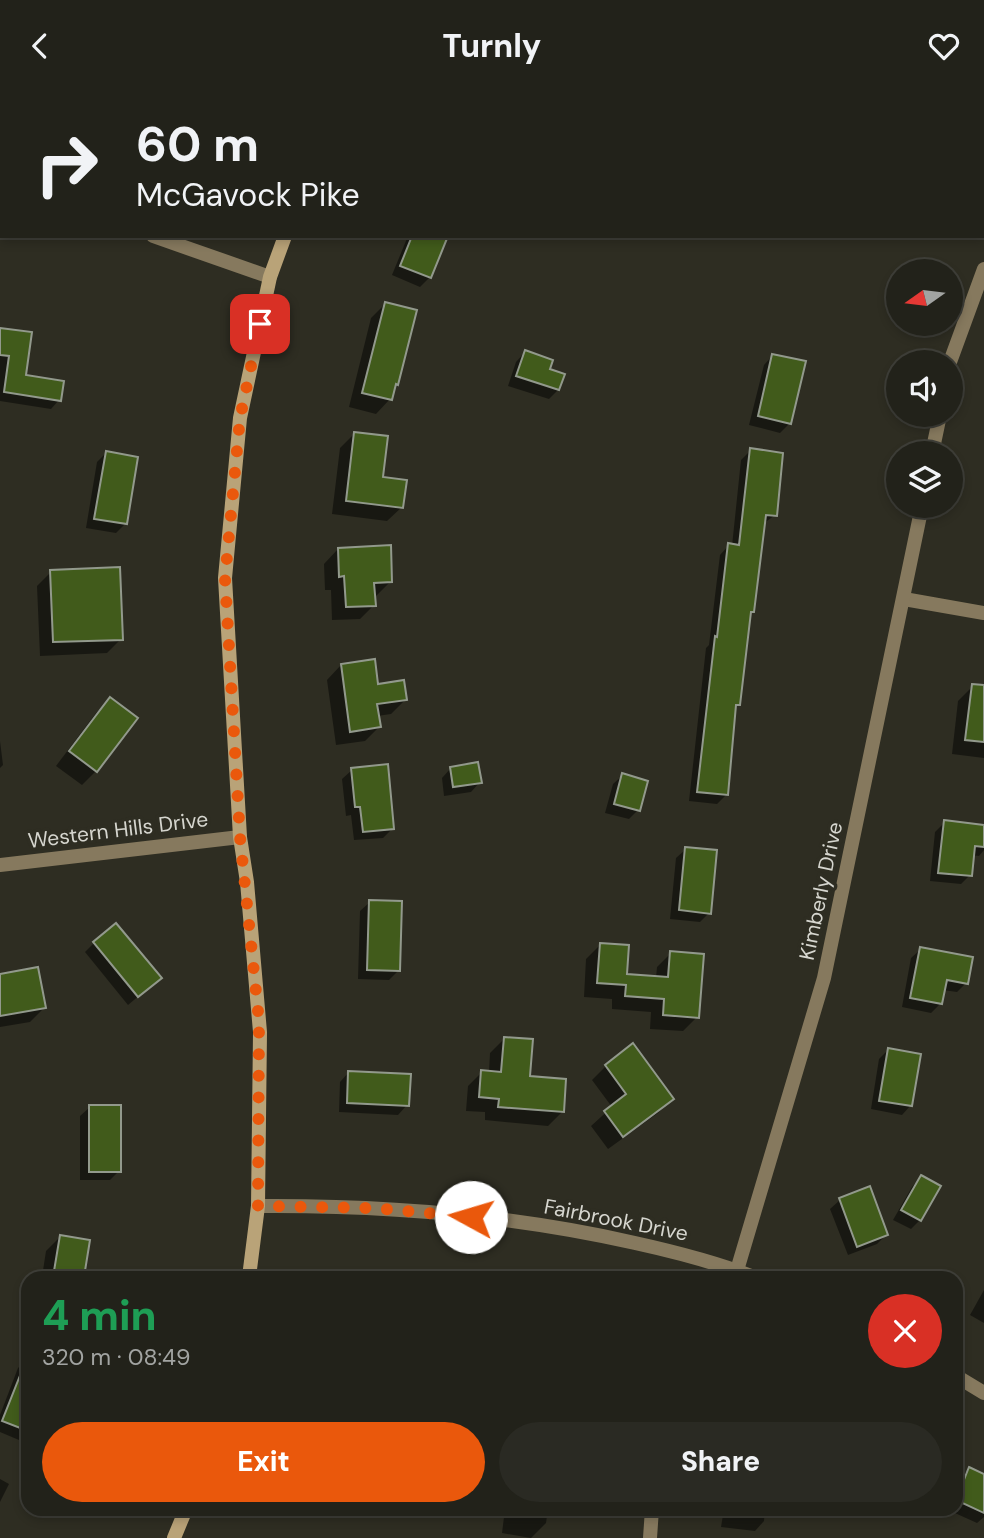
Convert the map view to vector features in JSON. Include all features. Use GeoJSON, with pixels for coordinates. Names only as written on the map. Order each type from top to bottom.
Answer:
{"type":"FeatureCollection","features":[{"type":"Feature","properties":{"kind":"main road"},"geometry":{"type":"LineString","coordinates":[[250,1271],[258,1206],[259,1021],[240,837],[225,578],[240,418],[270,277],[284,238]]}},
{"type":"Feature","properties":{"kind":"main road"},"geometry":{"type":"LineString","coordinates":[[174,1538],[183,1516]]}},
{"type":"Feature","properties":{"kind":"street"},"geometry":{"type":"LineString","coordinates":[[159,238],[270,277]]}},
{"type":"Feature","properties":{"kind":"street"},"geometry":{"type":"LineString","coordinates":[[954,350],[984,269]]}},
{"type":"Feature","properties":{"kind":"street","name":"Kimberly Drive"},"geometry":{"type":"LineString","coordinates":[[737,1271],[824,978],[920,518]]}},
{"type":"Feature","properties":{"kind":"street"},"geometry":{"type":"LineString","coordinates":[[904,599],[984,613]]}},
{"type":"Feature","properties":{"kind":"street","name":"Western Hills Drive"},"geometry":{"type":"LineString","coordinates":[[0,865],[240,837]]}},
{"type":"Feature","properties":{"kind":"street","name":"Fairbrook Drive"},"geometry":{"type":"LineString","coordinates":[[258,1206],[372,1208],[505,1220],[623,1240],[695,1257],[729,1271]]}},
{"type":"Feature","properties":{"kind":"street"},"geometry":{"type":"LineString","coordinates":[[963,1380],[984,1392]]}},
{"type":"Feature","properties":{"kind":"street"},"geometry":{"type":"LineString","coordinates":[[650,1538],[652,1516]]}},
{"type":"Feature","properties":{"kind":"building"},"geometry":{"type":"Polygon","coordinates":[[[411,238],[447,238],[431,278],[400,266],[411,238]]]}},
{"type":"Feature","properties":{"kind":"building"},"geometry":{"type":"Polygon","coordinates":[[[385,302],[417,310],[392,400],[362,393],[385,302]]]}},
{"type":"Feature","properties":{"kind":"building"},"geometry":{"type":"Polygon","coordinates":[[[0,328],[32,332],[26,375],[64,381],[61,401],[4,392],[9,356],[0,355],[0,328]]]}},
{"type":"Feature","properties":{"kind":"building"},"geometry":{"type":"Polygon","coordinates":[[[525,350],[553,360],[550,369],[565,374],[559,390],[516,376],[525,350]]]}},
{"type":"Feature","properties":{"kind":"building"},"geometry":{"type":"Polygon","coordinates":[[[772,354],[806,361],[791,424],[758,416],[772,354]]]}},
{"type":"Feature","properties":{"kind":"building"},"geometry":{"type":"Polygon","coordinates":[[[354,432],[388,436],[383,477],[407,480],[403,508],[346,501],[354,432]]]}},
{"type":"Feature","properties":{"kind":"building"},"geometry":{"type":"Polygon","coordinates":[[[750,448],[783,453],[777,516],[766,515],[740,705],[736,705],[728,795],[697,792],[728,543],[739,545],[750,448]]]}},
{"type":"Feature","properties":{"kind":"building"},"geometry":{"type":"Polygon","coordinates":[[[106,451],[138,457],[127,524],[94,519],[106,451]]]}},
{"type":"Feature","properties":{"kind":"building"},"geometry":{"type":"Polygon","coordinates":[[[391,545],[392,582],[374,583],[376,606],[346,607],[344,576],[339,577],[338,548],[391,545]]]}},
{"type":"Feature","properties":{"kind":"building"},"geometry":{"type":"Polygon","coordinates":[[[120,567],[123,640],[53,642],[50,570],[120,567]]]}},
{"type":"Feature","properties":{"kind":"building"},"geometry":{"type":"Polygon","coordinates":[[[375,659],[378,684],[404,680],[407,700],[377,704],[381,727],[350,732],[341,664],[375,659]]]}},
{"type":"Feature","properties":{"kind":"building"},"geometry":{"type":"Polygon","coordinates":[[[972,684],[984,685],[984,742],[965,740],[972,684]]]}},
{"type":"Feature","properties":{"kind":"building"},"geometry":{"type":"Polygon","coordinates":[[[110,697],[138,718],[97,772],[69,751],[110,697]]]}},
{"type":"Feature","properties":{"kind":"building"},"geometry":{"type":"Polygon","coordinates":[[[478,762],[482,783],[453,787],[450,767],[478,762]]]}},
{"type":"Feature","properties":{"kind":"building"},"geometry":{"type":"Polygon","coordinates":[[[388,764],[394,829],[363,832],[360,807],[355,807],[351,768],[388,764]]]}},
{"type":"Feature","properties":{"kind":"building"},"geometry":{"type":"Polygon","coordinates":[[[622,773],[648,781],[640,811],[614,804],[622,773]]]}},
{"type":"Feature","properties":{"kind":"building"},"geometry":{"type":"Polygon","coordinates":[[[944,820],[984,825],[984,847],[975,846],[972,876],[938,873],[944,820]]]}},
{"type":"Feature","properties":{"kind":"building"},"geometry":{"type":"Polygon","coordinates":[[[685,847],[717,850],[711,914],[679,910],[685,847]]]}},
{"type":"Feature","properties":{"kind":"building"},"geometry":{"type":"Polygon","coordinates":[[[369,900],[402,901],[400,971],[367,970],[369,900]]]}},
{"type":"Feature","properties":{"kind":"building"},"geometry":{"type":"Polygon","coordinates":[[[116,923],[162,978],[138,997],[93,942],[116,923]]]}},
{"type":"Feature","properties":{"kind":"building"},"geometry":{"type":"Polygon","coordinates":[[[600,943],[629,945],[627,974],[668,977],[670,951],[704,954],[699,1018],[663,1015],[664,999],[625,996],[626,985],[597,983],[600,943]]]}},
{"type":"Feature","properties":{"kind":"building"},"geometry":{"type":"Polygon","coordinates":[[[920,947],[973,957],[968,984],[947,980],[942,1004],[910,998],[920,947]]]}},
{"type":"Feature","properties":{"kind":"building"},"geometry":{"type":"Polygon","coordinates":[[[38,967],[46,1008],[0,1016],[0,974],[38,967]]]}},
{"type":"Feature","properties":{"kind":"building"},"geometry":{"type":"Polygon","coordinates":[[[504,1037],[533,1039],[530,1076],[566,1079],[564,1112],[498,1107],[499,1099],[479,1097],[481,1070],[501,1072],[504,1037]]]}},
{"type":"Feature","properties":{"kind":"building"},"geometry":{"type":"Polygon","coordinates":[[[633,1043],[674,1099],[623,1137],[604,1111],[626,1094],[605,1065],[633,1043]]]}},
{"type":"Feature","properties":{"kind":"building"},"geometry":{"type":"Polygon","coordinates":[[[888,1048],[921,1054],[912,1106],[879,1101],[888,1048]]]}},
{"type":"Feature","properties":{"kind":"building"},"geometry":{"type":"Polygon","coordinates":[[[348,1071],[411,1074],[409,1106],[347,1103],[348,1071]]]}},
{"type":"Feature","properties":{"kind":"building"},"geometry":{"type":"Polygon","coordinates":[[[89,1105],[121,1105],[121,1172],[89,1172],[89,1105]]]}},
{"type":"Feature","properties":{"kind":"building"},"geometry":{"type":"Polygon","coordinates":[[[921,1175],[941,1186],[921,1221],[901,1210],[921,1175]]]}},
{"type":"Feature","properties":{"kind":"building"},"geometry":{"type":"Polygon","coordinates":[[[870,1186],[888,1235],[857,1247],[839,1198],[870,1186]]]}},
{"type":"Feature","properties":{"kind":"building"},"geometry":{"type":"Polygon","coordinates":[[[60,1235],[90,1240],[85,1271],[54,1271],[60,1235]]]}},
{"type":"Feature","properties":{"kind":"building"},"geometry":{"type":"Polygon","coordinates":[[[21,1373],[21,1428],[2,1421],[21,1373]]]}},
{"type":"Feature","properties":{"kind":"building"},"geometry":{"type":"Polygon","coordinates":[[[969,1467],[984,1474],[984,1513],[963,1503],[963,1482],[969,1467]]]}},
{"type":"Feature","properties":{"kind":"route"},"geometry":{"type":"LineString","coordinates":[[260,324],[240,418],[225,578],[240,837],[247,882],[259,1021],[258,1206],[372,1208],[471,1217]]}}]}
